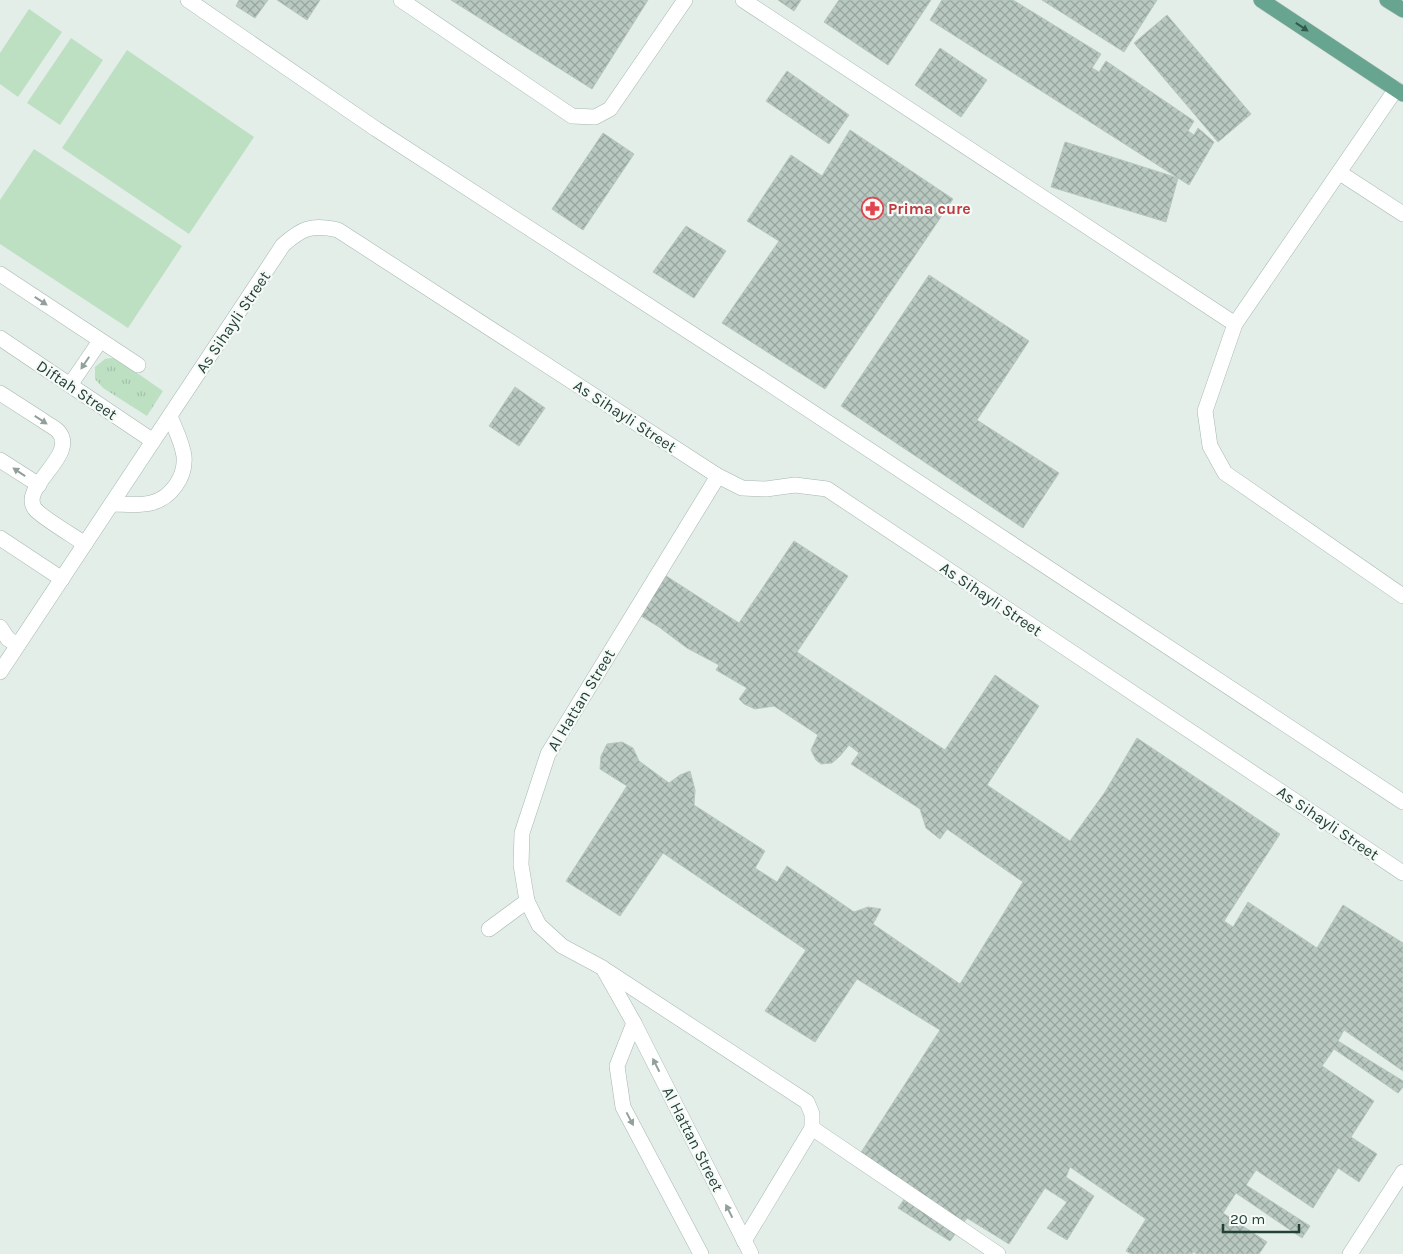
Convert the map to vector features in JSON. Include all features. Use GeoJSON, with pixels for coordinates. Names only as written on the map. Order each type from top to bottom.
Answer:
{"type":"FeatureCollection","features":[{"type":"Feature","properties":{"kind":"main road"},"geometry":{"type":"LineString","coordinates":[[1262,0],[1400,92]]}},
{"type":"Feature","properties":{"kind":"main road"},"geometry":{"type":"LineString","coordinates":[[1387,0],[1403,10]]}},
{"type":"Feature","properties":{"kind":"street"},"geometry":{"type":"LineString","coordinates":[[188,0],[376,129],[765,381],[1403,802]]}},
{"type":"Feature","properties":{"kind":"street"},"geometry":{"type":"LineString","coordinates":[[401,0],[572,116],[595,118],[610,108],[685,0]]}},
{"type":"Feature","properties":{"kind":"street"},"geometry":{"type":"LineString","coordinates":[[743,0],[1235,324]]}},
{"type":"Feature","properties":{"kind":"street"},"geometry":{"type":"LineString","coordinates":[[1400,92],[1340,173],[1235,324],[1205,411],[1210,446],[1225,473],[1403,596]]}},
{"type":"Feature","properties":{"kind":"street"},"geometry":{"type":"LineString","coordinates":[[1340,173],[1403,214]]}},
{"type":"Feature","properties":{"kind":"street","name":"As Sihayli Street"},"geometry":{"type":"LineString","coordinates":[[2,663],[18,645],[284,245],[296,234],[310,228],[323,227],[338,230],[718,476],[742,488],[766,489],[795,485],[826,489],[1403,873]]}},
{"type":"Feature","properties":{"kind":"street"},"geometry":{"type":"LineString","coordinates":[[0,274],[138,366]]}},
{"type":"Feature","properties":{"kind":"street","name":"Diftah Street"},"geometry":{"type":"LineString","coordinates":[[0,338],[153,441]]}},
{"type":"Feature","properties":{"kind":"street"},"geometry":{"type":"LineString","coordinates":[[70,385],[100,341]]}},
{"type":"Feature","properties":{"kind":"street"},"geometry":{"type":"LineString","coordinates":[[0,393],[58,431],[61,436],[63,441],[61,452],[38,485],[32,499],[35,509],[86,544]]}},
{"type":"Feature","properties":{"kind":"street"},"geometry":{"type":"LineString","coordinates":[[112,504],[150,503],[172,491],[179,481],[183,470],[184,457],[182,445],[170,416]]}},
{"type":"Feature","properties":{"kind":"street"},"geometry":{"type":"LineString","coordinates":[[0,460],[38,485]]}},
{"type":"Feature","properties":{"kind":"street","name":"Al Hattan Street"},"geometry":{"type":"LineString","coordinates":[[718,476],[548,754],[522,833],[520,865],[527,901],[539,925],[562,946],[603,968],[634,1023],[748,1248]]}},
{"type":"Feature","properties":{"kind":"street"},"geometry":{"type":"LineString","coordinates":[[0,538],[62,579]]}},
{"type":"Feature","properties":{"kind":"street"},"geometry":{"type":"LineString","coordinates":[[0,627],[8,638],[18,645]]}},
{"type":"Feature","properties":{"kind":"street"},"geometry":{"type":"LineString","coordinates":[[489,928],[527,901]]}},
{"type":"Feature","properties":{"kind":"street"},"geometry":{"type":"LineString","coordinates":[[603,968],[806,1102],[812,1114],[812,1128],[748,1248]]}},
{"type":"Feature","properties":{"kind":"street"},"geometry":{"type":"LineString","coordinates":[[634,1023],[617,1066],[624,1107],[701,1254]]}},
{"type":"Feature","properties":{"kind":"street"},"geometry":{"type":"LineString","coordinates":[[812,1128],[998,1254]]}},
{"type":"Feature","properties":{"kind":"street"},"geometry":{"type":"LineString","coordinates":[[1350,1254],[1403,1172]]}},
{"type":"Feature","properties":{"kind":"green space"},"geometry":{"type":"Polygon","coordinates":[[[29,9],[62,32],[18,97],[0,84],[0,53],[29,9]]]}},
{"type":"Feature","properties":{"kind":"green space"},"geometry":{"type":"Polygon","coordinates":[[[71,38],[103,60],[60,125],[27,103],[71,38]]]}},
{"type":"Feature","properties":{"kind":"green space"},"geometry":{"type":"Polygon","coordinates":[[[127,50],[254,137],[189,234],[62,148],[127,50]]]}},
{"type":"Feature","properties":{"kind":"green space"},"geometry":{"type":"Polygon","coordinates":[[[34,149],[182,246],[128,328],[0,244],[0,200],[34,149]]]}},
{"type":"Feature","properties":{"kind":"green space"},"geometry":{"type":"Polygon","coordinates":[[[105,359],[117,359],[163,391],[147,416],[103,388],[95,379],[95,367],[105,359]]]}},
{"type":"Feature","properties":{"kind":"building"},"geometry":{"type":"Polygon","coordinates":[[[239,0],[268,0],[255,18],[236,6],[239,0]]]}},
{"type":"Feature","properties":{"kind":"building"},"geometry":{"type":"Polygon","coordinates":[[[277,0],[320,0],[307,20],[277,0]]]}},
{"type":"Feature","properties":{"kind":"building"},"geometry":{"type":"Polygon","coordinates":[[[451,0],[648,0],[592,89],[451,0]]]}},
{"type":"Feature","properties":{"kind":"building"},"geometry":{"type":"Polygon","coordinates":[[[778,0],[801,0],[794,11],[778,0]]]}},
{"type":"Feature","properties":{"kind":"building"},"geometry":{"type":"Polygon","coordinates":[[[839,0],[931,0],[888,65],[824,22],[839,0]]]}},
{"type":"Feature","properties":{"kind":"building"},"geometry":{"type":"Polygon","coordinates":[[[942,0],[1013,0],[1101,54],[1092,68],[1099,72],[1106,61],[1194,121],[1188,131],[1194,135],[1198,128],[1214,142],[1189,185],[930,20],[942,0]]]}},
{"type":"Feature","properties":{"kind":"building"},"geometry":{"type":"Polygon","coordinates":[[[1042,0],[1157,0],[1124,52],[1042,0]]]}},
{"type":"Feature","properties":{"kind":"building"},"geometry":{"type":"Polygon","coordinates":[[[1167,15],[1251,114],[1218,142],[1134,43],[1167,15]]]}},
{"type":"Feature","properties":{"kind":"building"},"geometry":{"type":"Polygon","coordinates":[[[940,48],[987,80],[961,117],[915,85],[940,48]]]}},
{"type":"Feature","properties":{"kind":"building"},"geometry":{"type":"Polygon","coordinates":[[[787,71],[849,115],[829,144],[766,101],[787,71]]]}},
{"type":"Feature","properties":{"kind":"building"},"geometry":{"type":"Polygon","coordinates":[[[850,130],[953,199],[825,389],[722,323],[779,241],[747,221],[791,155],[822,176],[850,130]]]}},
{"type":"Feature","properties":{"kind":"building"},"geometry":{"type":"Polygon","coordinates":[[[603,133],[634,154],[583,230],[552,209],[603,133]]]}},
{"type":"Feature","properties":{"kind":"building"},"geometry":{"type":"Polygon","coordinates":[[[1065,142],[1178,178],[1166,222],[1051,187],[1065,142]]]}},
{"type":"Feature","properties":{"kind":"building"},"geometry":{"type":"Polygon","coordinates":[[[686,226],[726,251],[694,298],[653,272],[686,226]]]}},
{"type":"Feature","properties":{"kind":"building"},"geometry":{"type":"Polygon","coordinates":[[[929,275],[1029,341],[977,420],[1059,473],[1023,528],[841,406],[929,275]]]}},
{"type":"Feature","properties":{"kind":"building"},"geometry":{"type":"Polygon","coordinates":[[[515,387],[545,408],[519,446],[489,426],[515,387]]]}},
{"type":"Feature","properties":{"kind":"building"},"geometry":{"type":"Polygon","coordinates":[[[794,541],[848,576],[797,652],[945,750],[995,675],[1039,706],[987,785],[1070,841],[1105,792],[1137,738],[1280,834],[1224,921],[1233,927],[1248,902],[1317,948],[1343,905],[1403,943],[1403,1071],[1344,1030],[1338,1041],[1403,1081],[1403,1087],[1398,1093],[1334,1049],[1322,1066],[1374,1101],[1351,1137],[1377,1154],[1359,1182],[1338,1168],[1313,1208],[1256,1170],[1246,1185],[1310,1226],[1302,1238],[1236,1193],[1223,1213],[1267,1242],[1259,1254],[1197,1254],[1193,1252],[1192,1254],[1131,1254],[1126,1251],[1146,1219],[1070,1167],[1066,1177],[1094,1196],[1067,1240],[1047,1228],[1067,1202],[1045,1188],[1009,1244],[967,1218],[950,1241],[898,1208],[913,1187],[860,1154],[940,1030],[857,979],[815,1042],[765,1011],[806,950],[663,853],[620,916],[566,881],[627,786],[600,769],[601,756],[607,744],[622,742],[633,748],[639,761],[669,783],[690,771],[695,790],[694,805],[765,851],[755,868],[777,882],[787,866],[854,912],[868,907],[881,909],[873,924],[960,984],[1023,882],[947,829],[940,839],[926,828],[920,809],[851,764],[859,753],[849,745],[832,763],[821,764],[816,760],[811,750],[818,735],[774,706],[755,709],[744,704],[739,699],[747,688],[716,670],[719,665],[687,648],[633,611],[660,572],[739,623],[794,541]]]}},
{"type":"Feature","properties":{"kind":"place","name":"Prima cure"},"geometry":{"type":"Point","coordinates":[872,208]}}]}
